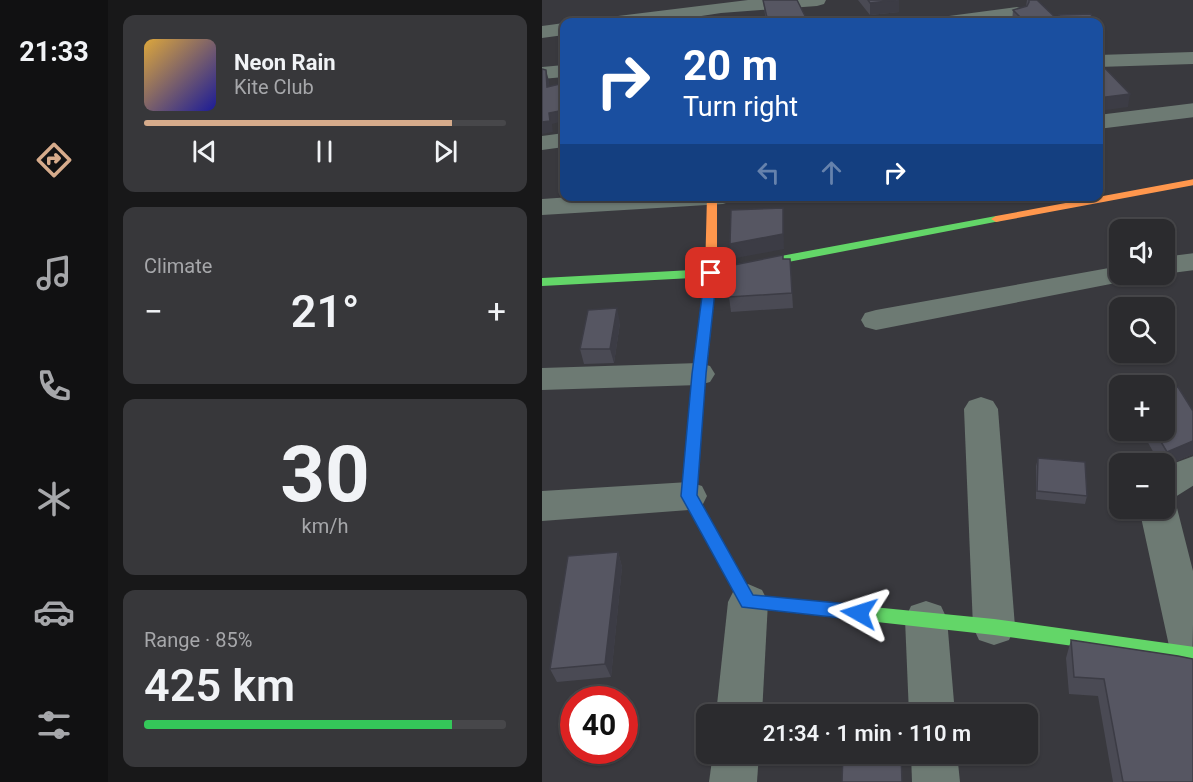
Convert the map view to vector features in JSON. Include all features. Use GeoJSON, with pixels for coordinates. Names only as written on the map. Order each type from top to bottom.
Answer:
{"type":"FeatureCollection","features":[{"type":"Feature","properties":{"kind":"street"},"geometry":{"type":"LineString","coordinates":[[651,18],[718,8],[817,0]]}},
{"type":"Feature","properties":{"kind":"street"},"geometry":{"type":"LineString","coordinates":[[979,18],[1017,13]]}},
{"type":"Feature","properties":{"kind":"street"},"geometry":{"type":"LineString","coordinates":[[542,32],[560,30]]}},
{"type":"Feature","properties":{"kind":"street"},"geometry":{"type":"LineString","coordinates":[[1103,61],[1193,58]]}},
{"type":"Feature","properties":{"kind":"street"},"geometry":{"type":"LineString","coordinates":[[542,73],[560,71]]}},
{"type":"Feature","properties":{"kind":"street"},"geometry":{"type":"LineString","coordinates":[[1103,121],[1193,110]]}},
{"type":"Feature","properties":{"kind":"street"},"geometry":{"type":"LineString","coordinates":[[542,143],[560,141]]}},
{"type":"Feature","properties":{"kind":"street"},"geometry":{"type":"LineString","coordinates":[[1103,199],[1193,182]]}},
{"type":"Feature","properties":{"kind":"street"},"geometry":{"type":"LineString","coordinates":[[542,207],[646,201]]}},
{"type":"Feature","properties":{"kind":"street"},"geometry":{"type":"LineString","coordinates":[[715,201],[711,273],[699,374],[689,496],[748,602],[740,704]]}},
{"type":"Feature","properties":{"kind":"street"},"geometry":{"type":"LineString","coordinates":[[542,282],[711,273],[1092,201]]}},
{"type":"Feature","properties":{"kind":"street"},"geometry":{"type":"LineString","coordinates":[[1175,264],[1193,261]]}},
{"type":"Feature","properties":{"kind":"street"},"geometry":{"type":"LineString","coordinates":[[876,320],[1109,276]]}},
{"type":"Feature","properties":{"kind":"street"},"geometry":{"type":"LineString","coordinates":[[542,379],[699,374]]}},
{"type":"Feature","properties":{"kind":"street"},"geometry":{"type":"LineString","coordinates":[[981,409],[994,627]]}},
{"type":"Feature","properties":{"kind":"street"},"geometry":{"type":"LineString","coordinates":[[1175,478],[1193,470]]}},
{"type":"Feature","properties":{"kind":"street"},"geometry":{"type":"LineString","coordinates":[[542,506],[689,496]]}},
{"type":"Feature","properties":{"kind":"street"},"geometry":{"type":"LineString","coordinates":[[748,602],[994,627],[1193,655],[1161,519]]}},
{"type":"Feature","properties":{"kind":"street"},"geometry":{"type":"LineString","coordinates":[[926,619],[931,704]]}},
{"type":"Feature","properties":{"kind":"street"},"geometry":{"type":"LineString","coordinates":[[733,782],[735,764]]}},
{"type":"Feature","properties":{"kind":"street"},"geometry":{"type":"LineString","coordinates":[[935,764],[936,782]]}},
{"type":"Feature","properties":{"kind":"building"},"geometry":{"type":"Polygon","coordinates":[[[763,0],[797,0],[806,18],[767,18],[763,0]]]}},
{"type":"Feature","properties":{"kind":"building"},"geometry":{"type":"Polygon","coordinates":[[[868,0],[896,0],[870,3],[868,0]]]}},
{"type":"Feature","properties":{"kind":"building"},"geometry":{"type":"Polygon","coordinates":[[[1029,0],[1037,0],[1056,18],[1021,18],[1013,10],[1027,6],[1029,0]]]}},
{"type":"Feature","properties":{"kind":"building"},"geometry":{"type":"Polygon","coordinates":[[[1091,14],[1092,18],[1060,18],[1059,15],[1091,14]]]}},
{"type":"Feature","properties":{"kind":"building"},"geometry":{"type":"Polygon","coordinates":[[[1103,66],[1130,94],[1103,97],[1103,66]]]}},
{"type":"Feature","properties":{"kind":"building"},"geometry":{"type":"Polygon","coordinates":[[[542,69],[546,70],[547,87],[560,84],[560,111],[549,113],[550,121],[542,122],[542,69]]]}},
{"type":"Feature","properties":{"kind":"building"},"geometry":{"type":"Polygon","coordinates":[[[783,208],[783,234],[730,244],[731,210],[783,208]]]}},
{"type":"Feature","properties":{"kind":"building"},"geometry":{"type":"Polygon","coordinates":[[[783,255],[783,259],[790,259],[792,293],[729,297],[729,266],[783,255]]]}},
{"type":"Feature","properties":{"kind":"building"},"geometry":{"type":"Polygon","coordinates":[[[617,308],[610,349],[580,349],[588,310],[617,308]]]}},
{"type":"Feature","properties":{"kind":"building"},"geometry":{"type":"Polygon","coordinates":[[[1175,387],[1178,387],[1193,411],[1193,441],[1167,452],[1160,441],[1175,441],[1175,387]]]}},
{"type":"Feature","properties":{"kind":"building"},"geometry":{"type":"Polygon","coordinates":[[[1038,458],[1085,462],[1087,496],[1037,491],[1038,458]]]}},
{"type":"Feature","properties":{"kind":"building"},"geometry":{"type":"Polygon","coordinates":[[[618,552],[605,664],[550,669],[568,556],[618,552]]]}},
{"type":"Feature","properties":{"kind":"building"},"geometry":{"type":"Polygon","coordinates":[[[1071,640],[1193,659],[1193,782],[1123,782],[1104,679],[1074,677],[1071,640]]]}},
{"type":"Feature","properties":{"kind":"building"},"geometry":{"type":"Polygon","coordinates":[[[843,764],[901,764],[902,782],[842,782],[843,764]]]}},
{"type":"Feature","properties":{"kind":"traffic: fast"},"geometry":{"type":"LineString","coordinates":[[542,282],[711,273],[996,219]]}},
{"type":"Feature","properties":{"kind":"traffic: fast"},"geometry":{"type":"LineString","coordinates":[[691,475],[689,496],[748,602],[994,627],[1194,655]]}},
{"type":"Feature","properties":{"kind":"traffic: slow"},"geometry":{"type":"LineString","coordinates":[[1103,199],[1194,182]]}},
{"type":"Feature","properties":{"kind":"traffic: slow"},"geometry":{"type":"LineString","coordinates":[[691,475],[699,374],[711,273],[712,201]]}},
{"type":"Feature","properties":{"kind":"traffic: slow"},"geometry":{"type":"LineString","coordinates":[[996,219],[1092,201]]}},
{"type":"Feature","properties":{"kind":"route"},"geometry":{"type":"LineString","coordinates":[[711,273],[699,374],[689,496],[748,602],[859,613]]}}]}
